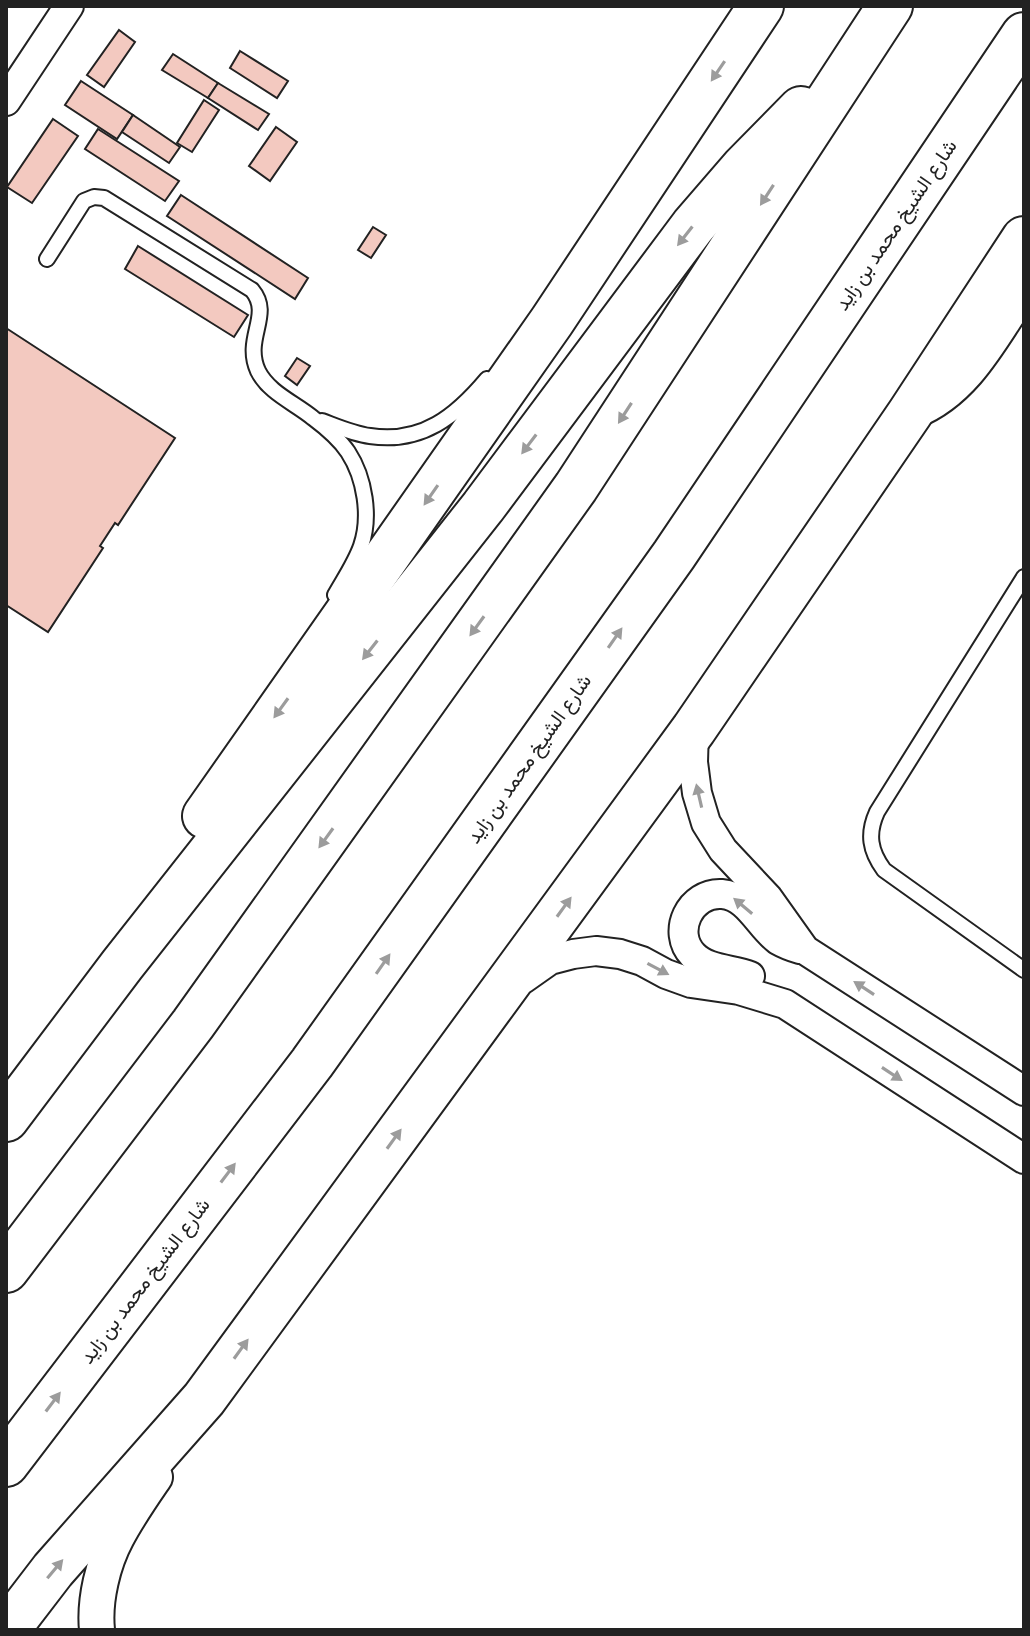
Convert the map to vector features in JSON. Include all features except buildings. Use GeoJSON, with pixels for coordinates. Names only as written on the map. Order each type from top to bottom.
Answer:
{"type":"FeatureCollection","features":[{"type":"Feature","properties":{"kind":"highway"},"geometry":{"type":"LineString","coordinates":[[122,965],[212,803],[552,321],[761,6]]}},
{"type":"Feature","properties":{"kind":"highway"},"geometry":{"type":"LineString","coordinates":[[6,1270],[193,1024],[576,487],[890,6]]}},
{"type":"Feature","properties":{"kind":"highway","name":"شارع الشيخ محمد بن زايد"},"geometry":{"type":"LineString","coordinates":[[6,1464],[312,1063],[674,555],[1024,35]]}},
{"type":"Feature","properties":{"kind":"highway"},"geometry":{"type":"LineString","coordinates":[[6,1119],[122,965],[483,507],[693,226],[787,122],[856,59]]}},
{"type":"Feature","properties":{"kind":"highway"},"geometry":{"type":"LineString","coordinates":[[7,1630],[53,1570],[204,1399],[490,1009],[694,729],[910,413],[1024,239]]}},
{"type":"Feature","properties":{"kind":"street"},"geometry":{"type":"LineString","coordinates":[[6,101],[69,6]]}},
{"type":"Feature","properties":{"kind":"street"},"geometry":{"type":"LineString","coordinates":[[910,413],[928,406],[959,383],[1024,289]]}},
{"type":"Feature","properties":{"kind":"street"},"geometry":{"type":"LineString","coordinates":[[694,729],[693,762],[697,793],[706,823],[723,850],[768,898],[805,950]]}},
{"type":"Feature","properties":{"kind":"street"},"geometry":{"type":"LineString","coordinates":[[1024,1091],[805,950],[779,940],[735,898],[723,894],[710,895],[690,908],[683,932],[692,954],[702,962],[761,983],[785,1004],[1024,1159]]}},
{"type":"Feature","properties":{"kind":"street"},"geometry":{"type":"LineString","coordinates":[[490,1009],[550,960],[596,951],[642,961],[691,983],[739,990],[785,1004]]}},
{"type":"Feature","properties":{"kind":"street"},"geometry":{"type":"LineString","coordinates":[[97,1630],[102,1577],[116,1538],[204,1399]]}},
{"type":"Feature","properties":{"kind":"lane"},"geometry":{"type":"LineString","coordinates":[[47,259],[84,201],[94,197],[104,198],[252,290],[258,297],[261,307],[253,343],[257,368],[271,388],[314,419],[348,452],[359,473],[365,497],[361,546],[328,606]]}},
{"type":"Feature","properties":{"kind":"lane"},"geometry":{"type":"LineString","coordinates":[[516,347],[552,321]]}},
{"type":"Feature","properties":{"kind":"lane"},"geometry":{"type":"LineString","coordinates":[[314,419],[371,436],[411,435],[448,419],[493,371]]}},
{"type":"Feature","properties":{"kind":"lane"},"geometry":{"type":"LineString","coordinates":[[1024,577],[877,812],[870,836],[876,860],[884,870],[1024,970]]}},
{"type":"Feature","properties":{"kind":"lane"},"geometry":{"type":"LineString","coordinates":[[311,666],[322,621]]}}]}
